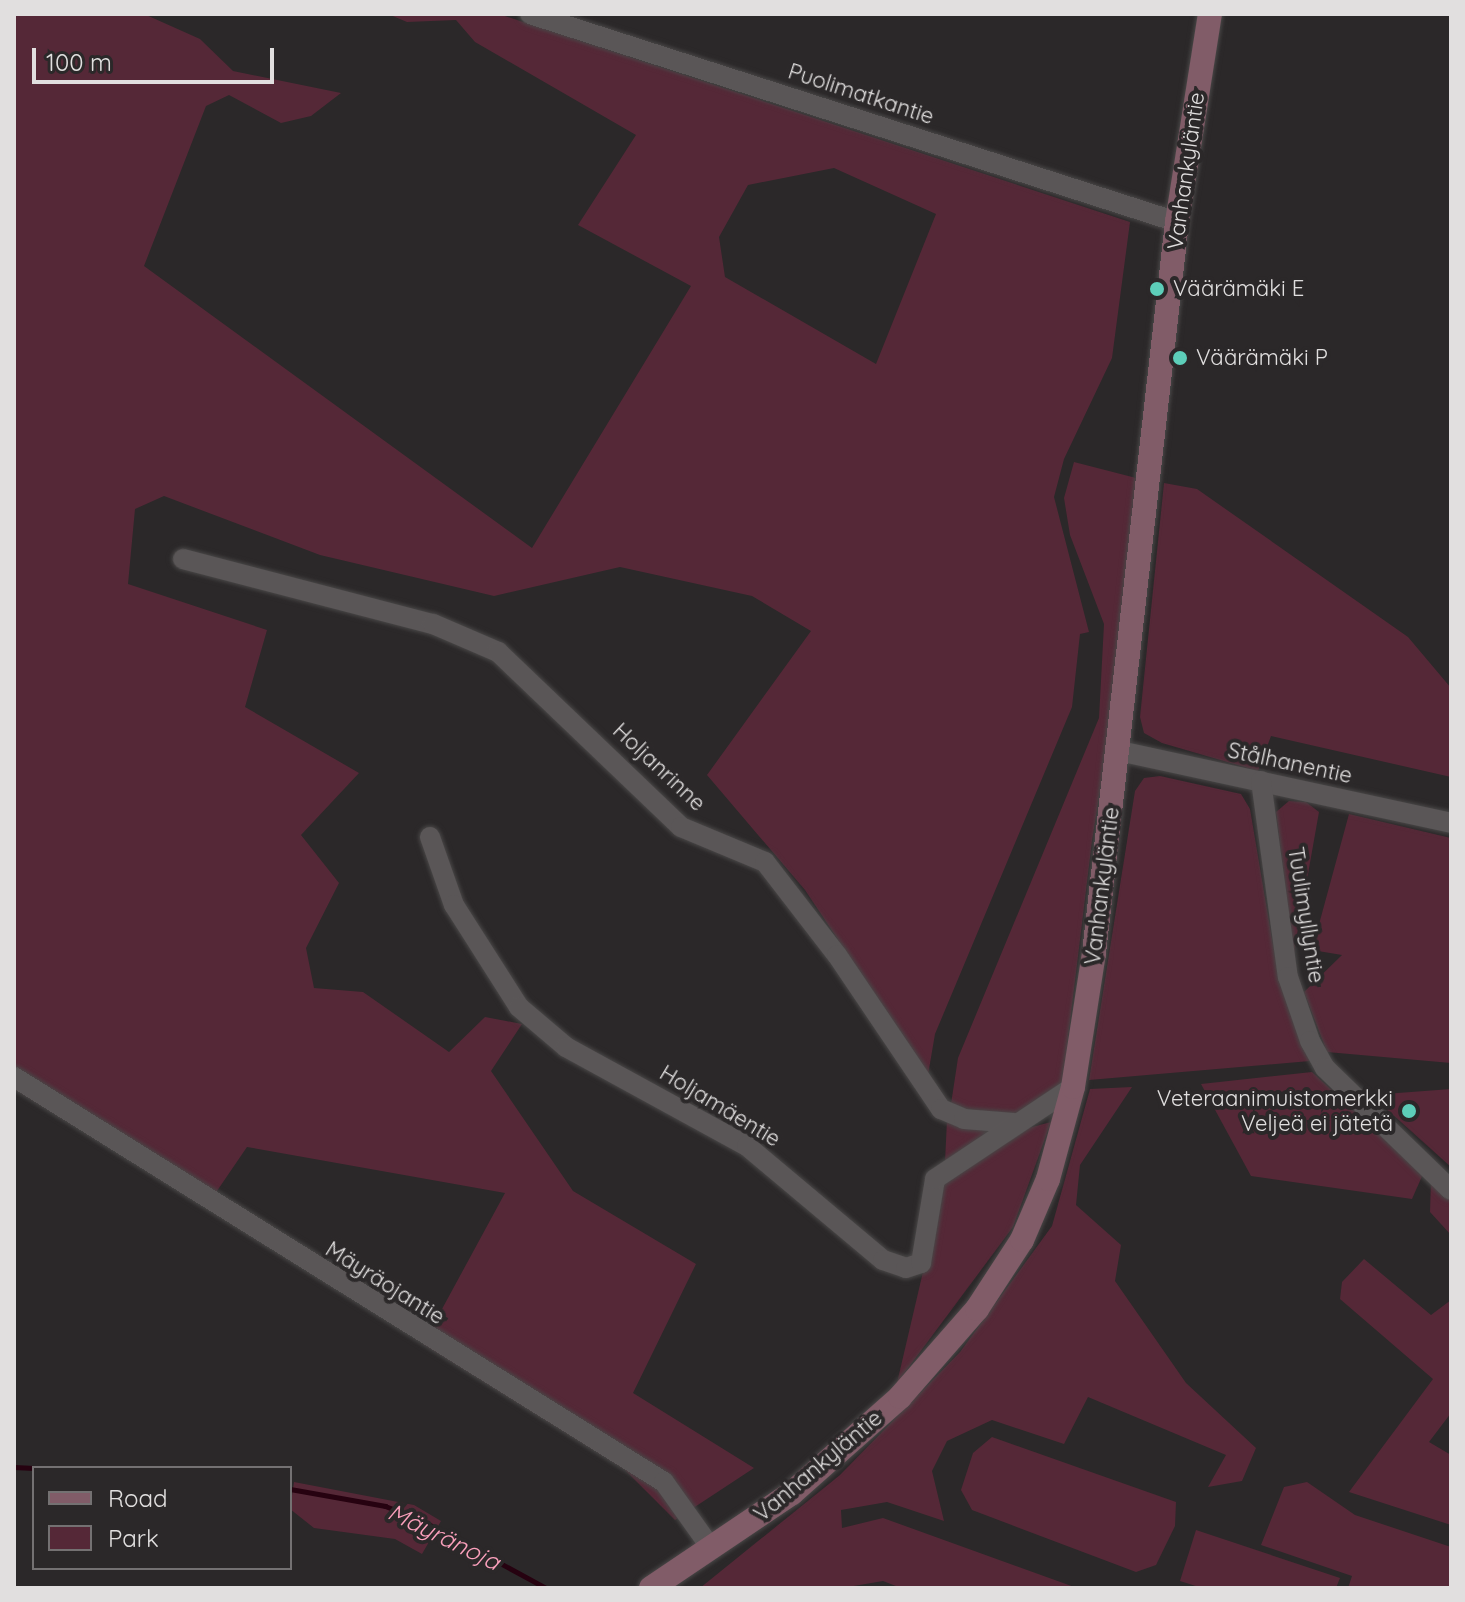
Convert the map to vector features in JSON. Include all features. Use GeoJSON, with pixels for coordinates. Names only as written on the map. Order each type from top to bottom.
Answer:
{"type":"FeatureCollection","features":[{"type":"Feature","properties":{"kind":"street","name":"Puolimatkantie"},"geometry":{"type":"LineString","coordinates":[[530,14],[1177,222]]}},
{"type":"Feature","properties":{"kind":"street","name":"Vanhankyläntie"},"geometry":{"type":"LineString","coordinates":[[651,1588],[792,1493],[849,1445],[977,1309],[1022,1240],[1038,1203],[1073,1087],[1119,751],[1177,222],[1210,14]]}},
{"type":"Feature","properties":{"kind":"street","name":"Holjanrinne"},"geometry":{"type":"LineString","coordinates":[[183,559],[433,624],[498,652],[681,827],[765,862],[837,955],[941,1109],[964,1119],[1014,1123]]}},
{"type":"Feature","properties":{"kind":"street","name":"Stålhanentie"},"geometry":{"type":"LineString","coordinates":[[1119,751],[1451,823]]}},
{"type":"Feature","properties":{"kind":"street","name":"Tuulimyllyntie"},"geometry":{"type":"LineString","coordinates":[[1261,781],[1288,977],[1310,1041],[1325,1068],[1451,1190]]}},
{"type":"Feature","properties":{"kind":"street","name":"Holjamäentie"},"geometry":{"type":"LineString","coordinates":[[430,837],[454,905],[519,1007],[566,1047],[747,1146],[883,1260],[906,1268],[921,1263],[935,1179],[1014,1123],[1073,1087]]}},
{"type":"Feature","properties":{"kind":"street","name":"Mäyräojantie"},"geometry":{"type":"LineString","coordinates":[[14,1077],[664,1482],[711,1548]]}},
{"type":"Feature","properties":{"kind":"green space"},"geometry":{"type":"Polygon","coordinates":[[[14,14],[144,14],[200,39],[233,71],[341,93],[311,116],[281,123],[229,95],[206,106],[144,266],[532,548],[691,286],[578,225],[636,135],[475,42],[456,20],[407,22],[388,14],[499,14],[1130,222],[1112,358],[1064,459],[1054,497],[1089,632],[1080,634],[1072,707],[935,1034],[928,1075],[805,890],[707,775],[811,631],[752,596],[620,567],[494,596],[320,555],[164,496],[135,509],[128,584],[267,630],[245,707],[359,773],[301,835],[339,883],[306,948],[314,988],[363,992],[449,1052],[485,1017],[522,1024],[491,1071],[573,1191],[696,1264],[633,1393],[754,1468],[675,1520],[624,1469],[423,1344],[505,1193],[247,1147],[206,1207],[14,1089],[14,14]],[[834,168],[748,185],[719,237],[725,277],[876,364],[936,214],[834,168]]]}},
{"type":"Feature","properties":{"kind":"green space"},"geometry":{"type":"Polygon","coordinates":[[[1074,462],[1140,479],[1131,598],[1092,841],[1062,1088],[1014,1115],[967,1110],[951,1104],[958,1058],[1099,718],[1104,624],[1070,535],[1064,498],[1074,462]]]}},
{"type":"Feature","properties":{"kind":"green space"},"geometry":{"type":"Polygon","coordinates":[[[1164,483],[1197,489],[1408,637],[1451,688],[1451,777],[1271,736],[1258,771],[1162,743],[1144,733],[1140,717],[1164,483]]]}},
{"type":"Feature","properties":{"kind":"green space"},"geometry":{"type":"Polygon","coordinates":[[[1160,776],[1241,794],[1250,809],[1279,980],[1310,1061],[1089,1080],[1135,791],[1144,778],[1160,776]]]}},
{"type":"Feature","properties":{"kind":"green space"},"geometry":{"type":"Polygon","coordinates":[[[1289,801],[1306,802],[1319,812],[1294,953],[1276,812],[1289,801]]]}},
{"type":"Feature","properties":{"kind":"green space"},"geometry":{"type":"Polygon","coordinates":[[[1349,814],[1451,838],[1451,1063],[1327,1052],[1304,992],[1342,955],[1312,950],[1349,814]]]}},
{"type":"Feature","properties":{"kind":"green space"},"geometry":{"type":"Polygon","coordinates":[[[1312,1072],[1423,1174],[1412,1199],[1251,1176],[1201,1084],[1312,1072]]]}},
{"type":"Feature","properties":{"kind":"green space"},"geometry":{"type":"Polygon","coordinates":[[[1132,1087],[1080,1165],[1076,1205],[1121,1245],[1115,1281],[1186,1383],[1256,1448],[1242,1481],[1208,1487],[1226,1455],[1088,1397],[1064,1444],[992,1420],[947,1441],[932,1471],[944,1521],[887,1502],[841,1510],[842,1528],[883,1518],[1077,1588],[901,1588],[883,1581],[842,1588],[700,1588],[840,1475],[960,1352],[1052,1226],[1090,1089],[1132,1087]]]}},
{"type":"Feature","properties":{"kind":"green space"},"geometry":{"type":"Polygon","coordinates":[[[1451,1089],[1451,1167],[1371,1095],[1451,1089]]]}},
{"type":"Feature","properties":{"kind":"green space"},"geometry":{"type":"Polygon","coordinates":[[[947,1120],[996,1128],[945,1162],[947,1120]]]}},
{"type":"Feature","properties":{"kind":"green space"},"geometry":{"type":"Polygon","coordinates":[[[1051,1122],[1013,1227],[897,1383],[944,1182],[1017,1131],[1051,1122]]]}},
{"type":"Feature","properties":{"kind":"green space"},"geometry":{"type":"Polygon","coordinates":[[[1431,1181],[1451,1199],[1451,1235],[1430,1212],[1431,1181]]]}},
{"type":"Feature","properties":{"kind":"green space"},"geometry":{"type":"Polygon","coordinates":[[[1364,1259],[1431,1315],[1451,1300],[1451,1413],[1429,1442],[1451,1455],[1451,1525],[1349,1492],[1433,1379],[1340,1299],[1342,1282],[1364,1259]]]}},
{"type":"Feature","properties":{"kind":"green space"},"geometry":{"type":"Polygon","coordinates":[[[992,1437],[1176,1502],[1175,1526],[1156,1565],[1136,1572],[972,1510],[961,1490],[973,1453],[992,1437]]]}},
{"type":"Feature","properties":{"kind":"green space"},"geometry":{"type":"Polygon","coordinates":[[[294,1482],[414,1505],[441,1521],[422,1554],[395,1539],[314,1528],[292,1511],[294,1482]]]}},
{"type":"Feature","properties":{"kind":"green space"},"geometry":{"type":"Polygon","coordinates":[[[1307,1482],[1355,1515],[1451,1547],[1451,1588],[1348,1588],[1352,1576],[1261,1545],[1284,1487],[1307,1482]]]}},
{"type":"Feature","properties":{"kind":"green space"},"geometry":{"type":"Polygon","coordinates":[[[1196,1530],[1340,1578],[1336,1588],[1202,1588],[1180,1581],[1196,1530]]]}},
{"type":"Feature","properties":{"kind":"waterway","name":"Mäyränoja"},"geometry":{"type":"LineString","coordinates":[[14,1467],[32,1468]]}},
{"type":"Feature","properties":{"kind":"waterway","name":"Mäyränoja"},"geometry":{"type":"LineString","coordinates":[[292,1489],[385,1506],[417,1518],[546,1588]]}},
{"type":"Feature","properties":{"kind":"place","name":"Väärämäki E"},"geometry":{"type":"Point","coordinates":[1157,289]}},
{"type":"Feature","properties":{"kind":"place","name":"Väärämäki P"},"geometry":{"type":"Point","coordinates":[1180,358]}},
{"type":"Feature","properties":{"kind":"place","name":"Veteraanimuistomerkki Veljeä ei jätetä"},"geometry":{"type":"Point","coordinates":[1409,1111]}}]}
